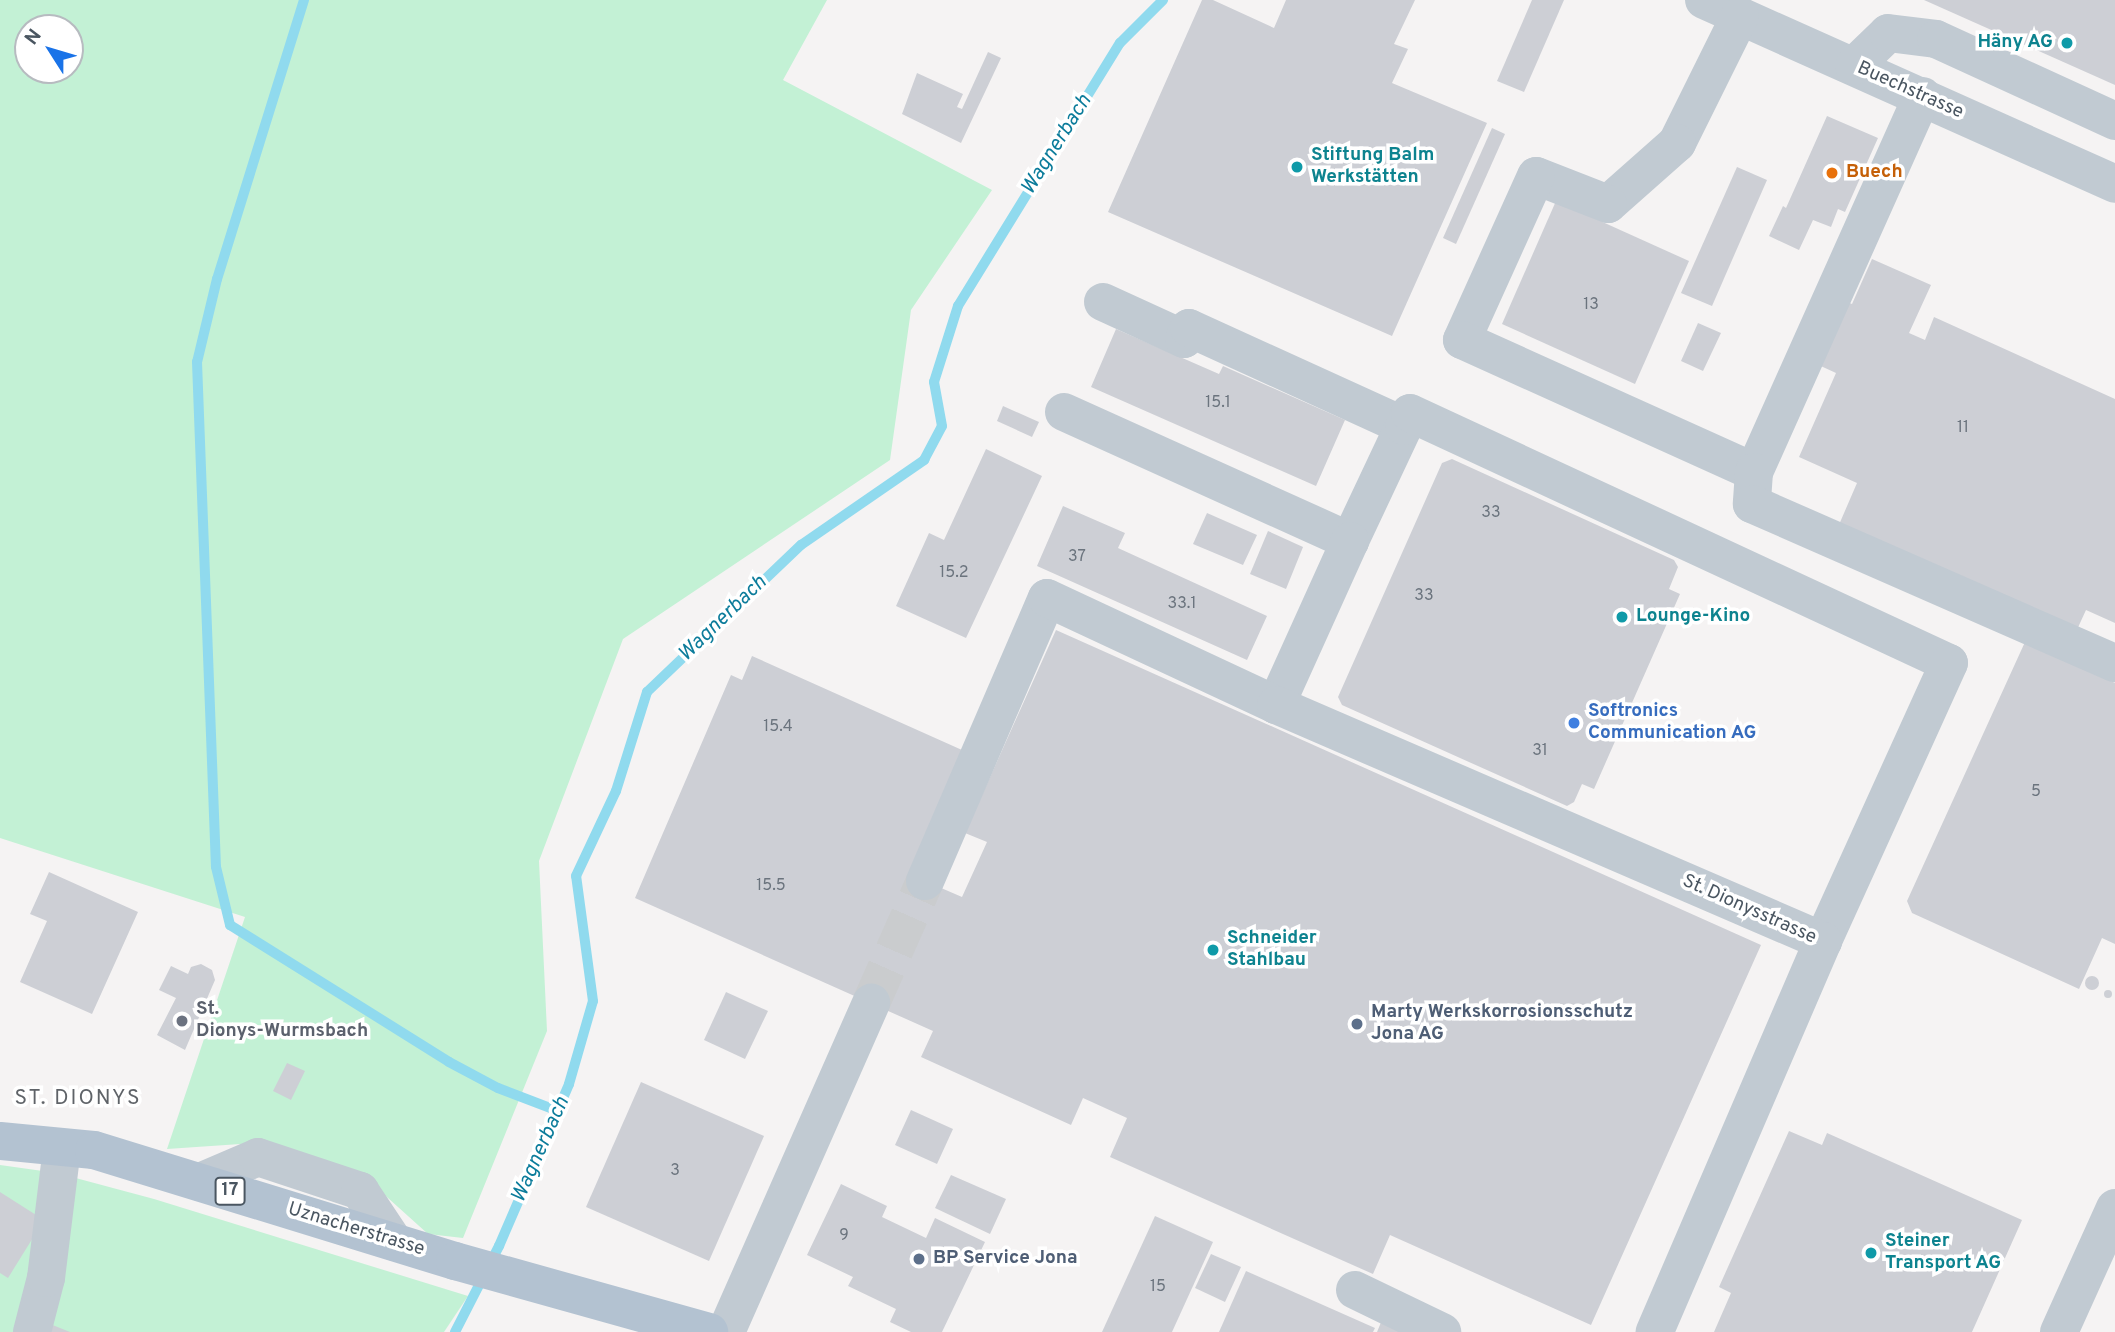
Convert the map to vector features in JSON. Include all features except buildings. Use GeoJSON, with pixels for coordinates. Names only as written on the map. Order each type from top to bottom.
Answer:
{"type":"FeatureCollection","features":[{"type":"Feature","properties":{"kind":"main road","name":"Uznacherstrasse"},"geometry":{"type":"LineString","coordinates":[[0,1141],[94,1150],[455,1261],[709,1332]]}},
{"type":"Feature","properties":{"kind":"street","name":"Buechstrasse"},"geometry":{"type":"LineString","coordinates":[[1704,0],[2115,184]]}},
{"type":"Feature","properties":{"kind":"street"},"geometry":{"type":"LineString","coordinates":[[1740,16],[1677,143],[1608,204],[1536,176],[1462,340],[1754,472]]}},
{"type":"Feature","properties":{"kind":"street"},"geometry":{"type":"LineString","coordinates":[[1854,66],[1888,33],[1936,39],[2115,121]]}},
{"type":"Feature","properties":{"kind":"street"},"geometry":{"type":"LineString","coordinates":[[1922,96],[1754,472],[1752,504],[2115,663]]}},
{"type":"Feature","properties":{"kind":"street"},"geometry":{"type":"LineString","coordinates":[[1103,302],[1184,339],[1189,328],[1404,426]]}},
{"type":"Feature","properties":{"kind":"street"},"geometry":{"type":"LineString","coordinates":[[1064,412],[1350,541]]}},
{"type":"Feature","properties":{"kind":"street"},"geometry":{"type":"LineString","coordinates":[[1281,707],[1350,541],[1410,413],[1950,663],[1823,941]]}},
{"type":"Feature","properties":{"kind":"street","name":"St. Dionysstrasse"},"geometry":{"type":"LineString","coordinates":[[925,881],[1047,598],[1281,707],[1823,941],[1655,1332]]}},
{"type":"Feature","properties":{"kind":"street"},"geometry":{"type":"LineString","coordinates":[[726,1332],[872,1003]]}},
{"type":"Feature","properties":{"kind":"street"},"geometry":{"type":"LineString","coordinates":[[33,1332],[46,1278],[62,1148]]}},
{"type":"Feature","properties":{"kind":"street"},"geometry":{"type":"LineString","coordinates":[[2059,1332],[2115,1208]]}},
{"type":"Feature","properties":{"kind":"street"},"geometry":{"type":"LineString","coordinates":[[1355,1290],[1442,1332]]}},
{"type":"Feature","properties":{"kind":"green space"},"geometry":{"type":"Polygon","coordinates":[[[0,0],[827,0],[783,80],[992,190],[911,310],[890,460],[623,639],[539,861],[547,1031],[463,1238],[428,1234],[358,1171],[255,1143],[167,1149],[245,917],[0,838],[0,0]]]}},
{"type":"Feature","properties":{"kind":"green space"},"geometry":{"type":"Polygon","coordinates":[[[0,1165],[57,1173],[154,1199],[468,1296],[444,1332],[0,1332],[0,1165]]]}},
{"type":"Feature","properties":{"kind":"waterway"},"geometry":{"type":"LineString","coordinates":[[304,0],[217,279],[197,362],[216,867],[230,925],[449,1062],[498,1088],[558,1111]]}},
{"type":"Feature","properties":{"kind":"waterway","name":"Wagnerbach"},"geometry":{"type":"LineString","coordinates":[[455,1332],[499,1246],[569,1084],[593,1001],[576,876],[616,791],[647,692],[801,545],[924,460],[942,426],[934,382],[958,306],[1120,43],[1163,0]]}},
{"type":"Feature","properties":{"kind":"tunnel"},"geometry":{"type":"LineString","coordinates":[[871,1003],[925,881]]}},
{"type":"Feature","properties":{"kind":"place","name":"Häny AG"},"geometry":{"type":"Point","coordinates":[2067,43]}},
{"type":"Feature","properties":{"kind":"place","name":"Stiftung Balm Werkstätten"},"geometry":{"type":"Point","coordinates":[1297,167]}},
{"type":"Feature","properties":{"kind":"place","name":"Buech"},"geometry":{"type":"Point","coordinates":[1832,173]}},
{"type":"Feature","properties":{"kind":"place","name":"Lounge-Kino"},"geometry":{"type":"Point","coordinates":[1622,617]}},
{"type":"Feature","properties":{"kind":"place","name":"Softronics Communication AG"},"geometry":{"type":"Point","coordinates":[1574,723]}},
{"type":"Feature","properties":{"kind":"place","name":"Schneider Stahlbau"},"geometry":{"type":"Point","coordinates":[1213,950]}},
{"type":"Feature","properties":{"kind":"place","name":"St. Dionys-Wurmsbach"},"geometry":{"type":"Point","coordinates":[182,1021]}},
{"type":"Feature","properties":{"kind":"place","name":"Marty Werkskorrosionsschutz Jona AG"},"geometry":{"type":"Point","coordinates":[1357,1024]}},
{"type":"Feature","properties":{"kind":"place","name":"Steiner Transport AG"},"geometry":{"type":"Point","coordinates":[1871,1253]}},
{"type":"Feature","properties":{"kind":"place","name":"BP Service Jona"},"geometry":{"type":"Point","coordinates":[919,1259]}},
{"type":"Feature","properties":{"kind":"district","name":"ST. DIONYS"},"geometry":{"type":"Point","coordinates":[78,1099]}}]}
